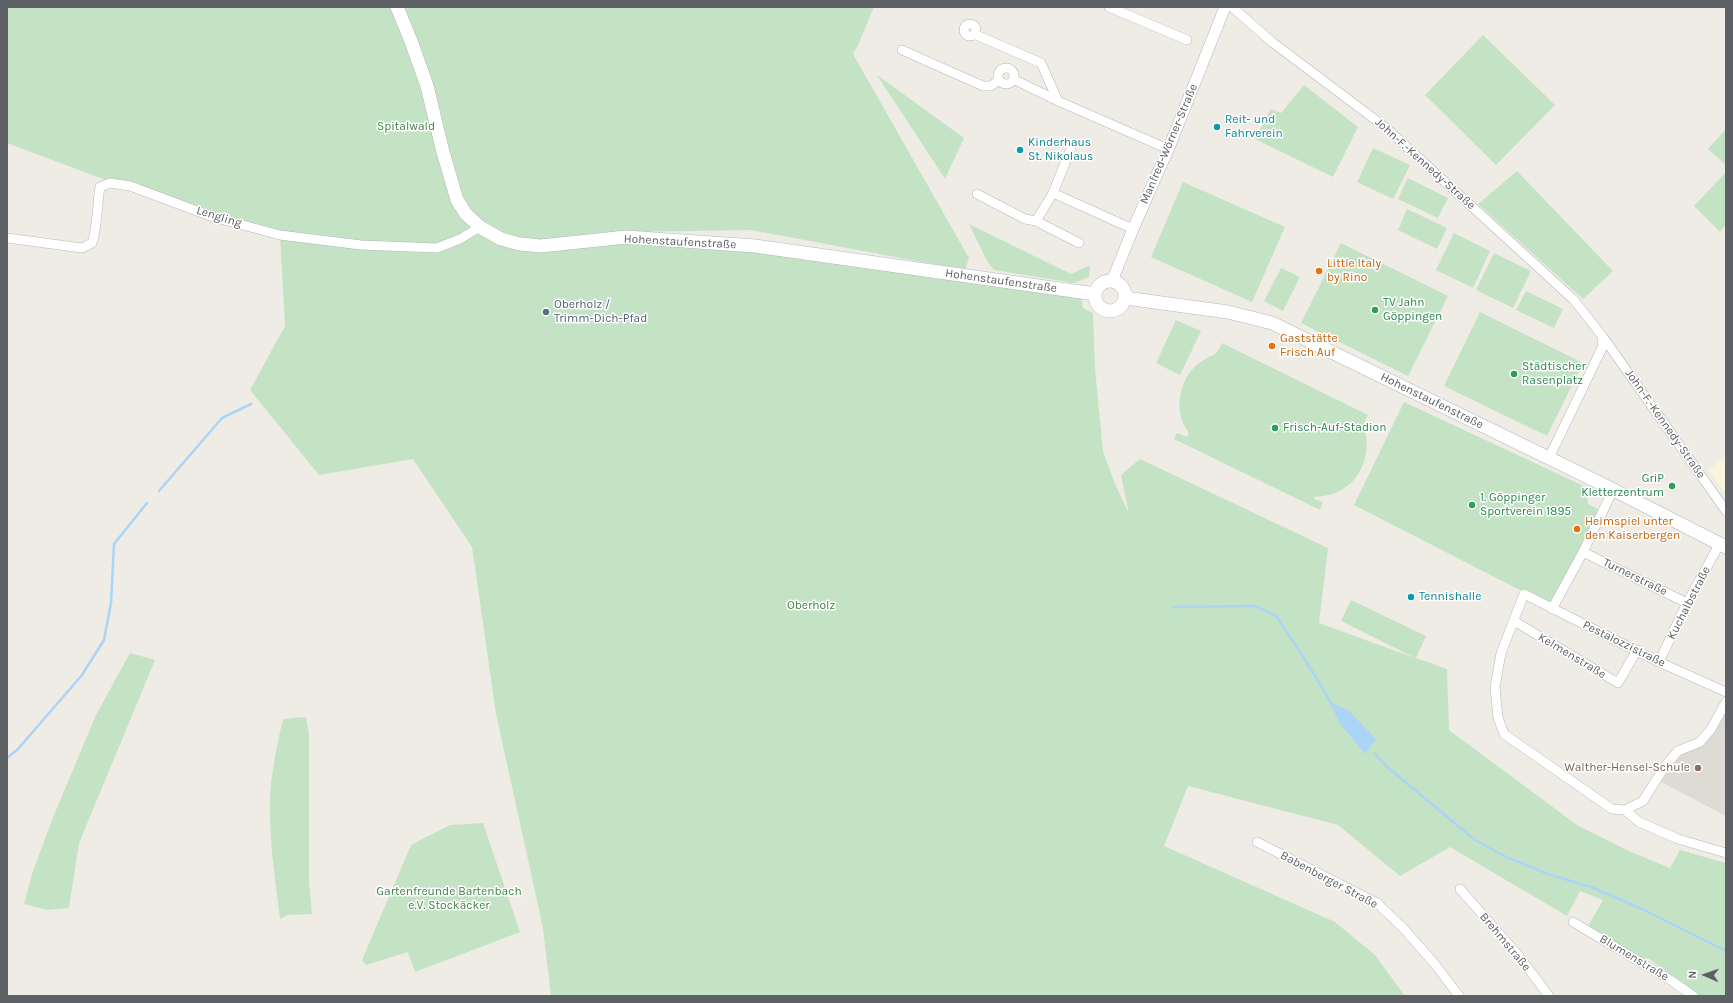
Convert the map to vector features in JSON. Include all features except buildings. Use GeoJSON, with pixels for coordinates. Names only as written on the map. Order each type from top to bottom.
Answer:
{"type":"FeatureCollection","features":[{"type":"Feature","properties":{"kind":"main road","name":"Hohenstaufenstraße"},"geometry":{"type":"LineString","coordinates":[[397,7],[411,41],[426,86],[442,152],[457,200],[466,214],[480,227],[501,239],[520,244],[550,247],[626,237],[755,246],[1095,294]]}},
{"type":"Feature","properties":{"kind":"main road"},"geometry":{"type":"LineString","coordinates":[[1112,281],[1122,287],[1125,298],[1119,308],[1108,311],[1097,304],[1095,294],[1097,289],[1103,283],[1112,281]]}},
{"type":"Feature","properties":{"kind":"main road","name":"Hohenstaufenstraße"},"geometry":{"type":"LineString","coordinates":[[1125,298],[1228,312],[1272,323],[1549,458],[1723,546]]}},
{"type":"Feature","properties":{"kind":"street"},"geometry":{"type":"LineString","coordinates":[[1108,7],[1187,40]]}},
{"type":"Feature","properties":{"kind":"street","name":"Manfred-Wörner-Straße"},"geometry":{"type":"LineString","coordinates":[[1112,281],[1168,149],[1225,7]]}},
{"type":"Feature","properties":{"kind":"street","name":"John-F.-Kennedy-Straße"},"geometry":{"type":"LineString","coordinates":[[1232,7],[1272,42],[1385,127],[1574,300],[1603,336],[1726,511]]}},
{"type":"Feature","properties":{"kind":"street"},"geometry":{"type":"LineString","coordinates":[[974,34],[1041,63],[1058,101]]}},
{"type":"Feature","properties":{"kind":"street"},"geometry":{"type":"LineString","coordinates":[[902,50],[983,86],[991,86],[1000,80]]}},
{"type":"Feature","properties":{"kind":"street"},"geometry":{"type":"LineString","coordinates":[[1005,68],[1012,72],[1013,79],[1008,84],[1003,84],[1000,80],[999,73],[1005,68]]}},
{"type":"Feature","properties":{"kind":"street"},"geometry":{"type":"LineString","coordinates":[[1013,79],[1058,101],[1168,149]]}},
{"type":"Feature","properties":{"kind":"street"},"geometry":{"type":"LineString","coordinates":[[1036,221],[1053,193],[1071,148]]}},
{"type":"Feature","properties":{"kind":"street","name":"Lengling"},"geometry":{"type":"LineString","coordinates":[[7,238],[82,248],[92,243],[96,233],[97,204],[100,187],[110,183],[130,186],[213,217],[280,235],[361,245],[437,248],[460,239],[480,227]]}},
{"type":"Feature","properties":{"kind":"street"},"geometry":{"type":"LineString","coordinates":[[1053,193],[1133,229]]}},
{"type":"Feature","properties":{"kind":"street"},"geometry":{"type":"LineString","coordinates":[[977,194],[1025,219],[1036,221],[1078,243]]}},
{"type":"Feature","properties":{"kind":"street"},"geometry":{"type":"LineString","coordinates":[[1549,458],[1602,348],[1603,336]]}},
{"type":"Feature","properties":{"kind":"street"},"geometry":{"type":"LineString","coordinates":[[1552,609],[1583,552],[1613,490]]}},
{"type":"Feature","properties":{"kind":"street","name":"Kuchalbstraße"},"geometry":{"type":"LineString","coordinates":[[1659,662],[1687,603],[1723,546]]}},
{"type":"Feature","properties":{"kind":"street","name":"Turnerstraße"},"geometry":{"type":"LineString","coordinates":[[1583,552],[1687,603]]}},
{"type":"Feature","properties":{"kind":"street","name":"Pestalozzistraße"},"geometry":{"type":"LineString","coordinates":[[1514,621],[1524,594],[1659,662],[1726,692]]}},
{"type":"Feature","properties":{"kind":"street"},"geometry":{"type":"LineString","coordinates":[[1514,621],[1500,653],[1495,687],[1498,718],[1504,734],[1612,809],[1625,810],[1643,801],[1665,766],[1678,751],[1700,742],[1711,729],[1726,702]]}},
{"type":"Feature","properties":{"kind":"street","name":"Kelmenstraße"},"geometry":{"type":"LineString","coordinates":[[1514,621],[1618,683],[1637,650]]}},
{"type":"Feature","properties":{"kind":"street"},"geometry":{"type":"LineString","coordinates":[[1625,810],[1640,822],[1678,840],[1726,853]]}},
{"type":"Feature","properties":{"kind":"street","name":"Babenberger Straße"},"geometry":{"type":"LineString","coordinates":[[1257,842],[1377,903],[1404,929],[1434,962],[1459,996]]}},
{"type":"Feature","properties":{"kind":"street","name":"Brehmstraße"},"geometry":{"type":"LineString","coordinates":[[1460,889],[1518,955],[1549,996]]}},
{"type":"Feature","properties":{"kind":"street","name":"Blumenstraße"},"geometry":{"type":"LineString","coordinates":[[1573,922],[1672,981],[1693,996]]}},
{"type":"Feature","properties":{"kind":"shaded area"},"geometry":{"type":"Polygon","coordinates":[[[1726,457],[1726,495],[1708,470],[1726,457]]]}},
{"type":"Feature","properties":{"kind":"shaded area","name":"Walther-Hensel-Schule"},"geometry":{"type":"Polygon","coordinates":[[[1726,709],[1726,816],[1661,782],[1680,754],[1702,745],[1726,709]]]}},
{"type":"Feature","properties":{"kind":"green space","name":"Oberholz"},"geometry":{"type":"Polygon","coordinates":[[[7,7],[874,7],[853,54],[969,258],[965,270],[751,230],[626,232],[540,243],[524,242],[502,234],[482,223],[473,232],[476,230],[496,242],[517,248],[540,251],[638,240],[760,251],[1081,298],[1083,308],[1093,313],[1095,369],[1103,451],[1115,484],[1129,514],[1121,475],[1140,459],[1328,548],[1319,623],[1415,658],[1341,621],[1351,600],[1426,636],[1416,658],[1447,669],[1449,730],[1577,825],[1629,851],[1670,868],[1680,850],[1726,863],[1726,996],[1699,996],[1668,976],[1670,974],[1648,958],[1645,963],[1587,928],[1603,900],[1580,891],[1567,916],[1450,847],[1400,876],[1338,825],[1188,786],[1164,846],[1335,922],[1375,955],[1405,996],[551,996],[543,928],[496,714],[472,547],[413,459],[319,475],[250,390],[285,326],[280,235],[207,218],[7,143],[7,7]]]}},
{"type":"Feature","properties":{"kind":"green space"},"geometry":{"type":"Polygon","coordinates":[[[1483,35],[1555,105],[1496,165],[1425,95],[1483,35]]]}},
{"type":"Feature","properties":{"kind":"green space"},"geometry":{"type":"Polygon","coordinates":[[[877,75],[964,138],[945,179],[877,75]]]}},
{"type":"Feature","properties":{"kind":"green space"},"geometry":{"type":"Polygon","coordinates":[[[1304,85],[1358,127],[1333,177],[1255,139],[1271,109],[1281,113],[1304,85]]]}},
{"type":"Feature","properties":{"kind":"green space"},"geometry":{"type":"Polygon","coordinates":[[[1726,129],[1726,165],[1708,149],[1726,129]]]}},
{"type":"Feature","properties":{"kind":"green space"},"geometry":{"type":"Polygon","coordinates":[[[1373,148],[1410,165],[1393,199],[1357,182],[1373,148]]]}},
{"type":"Feature","properties":{"kind":"green space"},"geometry":{"type":"Polygon","coordinates":[[[1517,171],[1613,271],[1583,299],[1478,204],[1517,171]]]}},
{"type":"Feature","properties":{"kind":"green space"},"geometry":{"type":"Polygon","coordinates":[[[1726,172],[1726,225],[1720,232],[1694,206],[1726,172]]]}},
{"type":"Feature","properties":{"kind":"green space"},"geometry":{"type":"Polygon","coordinates":[[[1408,178],[1448,198],[1438,218],[1398,199],[1408,178]]]}},
{"type":"Feature","properties":{"kind":"green space"},"geometry":{"type":"Polygon","coordinates":[[[1183,182],[1285,227],[1252,302],[1151,257],[1183,182]]]}},
{"type":"Feature","properties":{"kind":"green space"},"geometry":{"type":"Polygon","coordinates":[[[1407,209],[1447,228],[1437,249],[1398,230],[1407,209]]]}},
{"type":"Feature","properties":{"kind":"green space"},"geometry":{"type":"Polygon","coordinates":[[[969,224],[1071,274],[1090,265],[1089,277],[1074,283],[994,270],[987,261],[969,224]]]}},
{"type":"Feature","properties":{"kind":"green space"},"geometry":{"type":"Polygon","coordinates":[[[1454,233],[1490,251],[1473,288],[1436,270],[1454,233]]]}},
{"type":"Feature","properties":{"kind":"green space","name":"TV Jahn Göppingen"},"geometry":{"type":"Polygon","coordinates":[[[1341,243],[1448,296],[1408,376],[1301,323],[1341,243]]]}},
{"type":"Feature","properties":{"kind":"green space"},"geometry":{"type":"Polygon","coordinates":[[[1494,253],[1531,271],[1513,308],[1476,290],[1494,253]]]}},
{"type":"Feature","properties":{"kind":"green space"},"geometry":{"type":"Polygon","coordinates":[[[1281,268],[1300,277],[1283,311],[1264,301],[1281,268]]]}},
{"type":"Feature","properties":{"kind":"green space"},"geometry":{"type":"Polygon","coordinates":[[[1526,291],[1563,309],[1554,328],[1516,310],[1526,291]]]}},
{"type":"Feature","properties":{"kind":"green space","name":"Städtischer Rasenplatz"},"geometry":{"type":"Polygon","coordinates":[[[1480,312],[1583,363],[1547,436],[1444,386],[1480,312]]]}},
{"type":"Feature","properties":{"kind":"green space"},"geometry":{"type":"Polygon","coordinates":[[[1176,320],[1201,331],[1180,375],[1156,363],[1176,320]]]}},
{"type":"Feature","properties":{"kind":"green space","name":"Frisch-Auf-Stadion"},"geometry":{"type":"Polygon","coordinates":[[[1222,343],[1368,415],[1363,425],[1367,443],[1364,462],[1360,470],[1349,485],[1338,492],[1315,497],[1314,499],[1323,502],[1320,510],[1174,439],[1177,433],[1187,437],[1189,434],[1180,415],[1180,397],[1185,380],[1195,366],[1216,353],[1222,343]]]}},
{"type":"Feature","properties":{"kind":"green space","name":"1. Göppinger Sportverein 1895"},"geometry":{"type":"Polygon","coordinates":[[[1404,402],[1586,487],[1588,504],[1600,510],[1551,606],[1354,505],[1404,402]]]}},
{"type":"Feature","properties":{"kind":"green space"},"geometry":{"type":"Polygon","coordinates":[[[130,653],[155,660],[79,843],[69,908],[47,910],[24,904],[33,871],[54,815],[96,715],[130,653]]]}},
{"type":"Feature","properties":{"kind":"green space"},"geometry":{"type":"Polygon","coordinates":[[[306,717],[309,735],[309,881],[312,914],[287,915],[280,919],[270,830],[272,780],[283,719],[306,717]]]}},
{"type":"Feature","properties":{"kind":"green space","name":"Gartenfreunde Bartenbach e.V. Stockäcker"},"geometry":{"type":"Polygon","coordinates":[[[483,823],[520,932],[415,972],[408,952],[366,965],[362,960],[411,845],[450,825],[483,823]]]}},
{"type":"Feature","properties":{"kind":"water"},"geometry":{"type":"Polygon","coordinates":[[[1334,704],[1348,710],[1376,739],[1365,754],[1341,725],[1332,708],[1334,704]]]}},
{"type":"Feature","properties":{"kind":"waterway"},"geometry":{"type":"LineString","coordinates":[[159,491],[222,418],[251,404]]}},
{"type":"Feature","properties":{"kind":"waterway"},"geometry":{"type":"LineString","coordinates":[[7,758],[18,749],[82,675],[104,640],[111,603],[114,544],[147,503]]}},
{"type":"Feature","properties":{"kind":"waterway"},"geometry":{"type":"LineString","coordinates":[[1174,607],[1255,606],[1276,616],[1301,653],[1333,706]]}},
{"type":"Feature","properties":{"kind":"waterway"},"geometry":{"type":"LineString","coordinates":[[1375,754],[1386,766],[1475,840],[1504,856],[1548,874],[1591,887],[1640,908],[1726,951]]}},
{"type":"Feature","properties":{"kind":"place","name":"Reit- und Fahrverein"},"geometry":{"type":"Point","coordinates":[1217,127]}},
{"type":"Feature","properties":{"kind":"place","name":"Kinderhaus St. Nikolaus"},"geometry":{"type":"Point","coordinates":[1020,150]}},
{"type":"Feature","properties":{"kind":"place","name":"Little Italy by Rino"},"geometry":{"type":"Point","coordinates":[1319,271]}},
{"type":"Feature","properties":{"kind":"place","name":"TV Jahn Göppingen"},"geometry":{"type":"Point","coordinates":[1375,310]}},
{"type":"Feature","properties":{"kind":"place","name":"Oberholz / Trimm-Dich-Pfad"},"geometry":{"type":"Point","coordinates":[546,312]}},
{"type":"Feature","properties":{"kind":"place","name":"Gaststätte Frisch Auf"},"geometry":{"type":"Point","coordinates":[1272,346]}},
{"type":"Feature","properties":{"kind":"place","name":"Städtischer Rasenplatz"},"geometry":{"type":"Point","coordinates":[1514,374]}},
{"type":"Feature","properties":{"kind":"place","name":"Frisch-Auf-Stadion"},"geometry":{"type":"Point","coordinates":[1275,428]}},
{"type":"Feature","properties":{"kind":"place","name":"GriP Kletterzentrum"},"geometry":{"type":"Point","coordinates":[1672,486]}},
{"type":"Feature","properties":{"kind":"place","name":"1. Göppinger Sportverein 1895"},"geometry":{"type":"Point","coordinates":[1472,505]}},
{"type":"Feature","properties":{"kind":"place","name":"Heimspiel unter den Kaiserbergen"},"geometry":{"type":"Point","coordinates":[1577,529]}},
{"type":"Feature","properties":{"kind":"place","name":"Tennishalle"},"geometry":{"type":"Point","coordinates":[1411,597]}},
{"type":"Feature","properties":{"kind":"place","name":"Walther-Hensel-Schule"},"geometry":{"type":"Point","coordinates":[1698,768]}},
{"type":"Feature","properties":{"kind":"park label","name":"Spitalwald"},"geometry":{"type":"Point","coordinates":[406,127]}}]}
